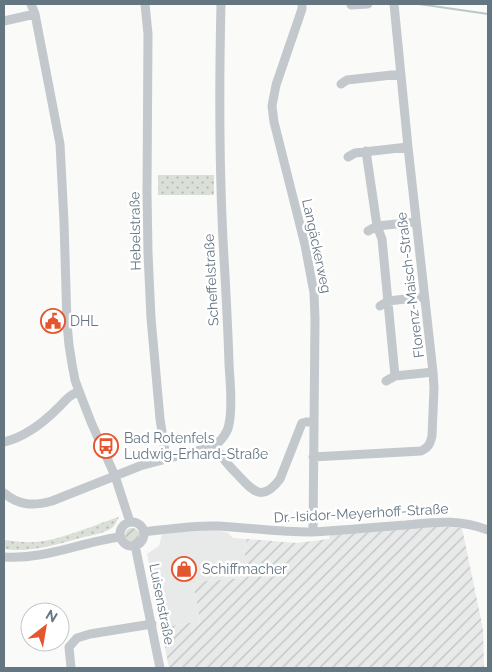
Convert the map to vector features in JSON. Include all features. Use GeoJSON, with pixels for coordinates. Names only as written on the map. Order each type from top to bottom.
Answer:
{"type":"FeatureCollection","features":[{"type":"Feature","properties":{"kind":"street"},"geometry":{"type":"LineString","coordinates":[[31,4],[35,14],[60,144],[69,345],[75,380],[115,476],[130,522]]}},
{"type":"Feature","properties":{"kind":"street","name":"Hebelstraße"},"geometry":{"type":"LineString","coordinates":[[145,4],[148,34],[147,192],[151,318],[160,419],[166,458]]}},
{"type":"Feature","properties":{"kind":"street","name":"Scheffelstraße"},"geometry":{"type":"LineString","coordinates":[[215,446],[223,438],[229,425],[230,408],[228,327],[220,193],[221,4]]}},
{"type":"Feature","properties":{"kind":"street","name":"Langäckerweg"},"geometry":{"type":"LineString","coordinates":[[302,4],[276,85],[272,106],[274,122],[305,245],[314,293],[313,532]]}},
{"type":"Feature","properties":{"kind":"street"},"geometry":{"type":"LineString","coordinates":[[351,5],[368,4]]}},
{"type":"Feature","properties":{"kind":"street","name":"Florenz-Maisch-Straße"},"geometry":{"type":"LineString","coordinates":[[313,457],[421,451],[427,448],[432,436],[433,372],[394,4]]}},
{"type":"Feature","properties":{"kind":"street"},"geometry":{"type":"LineString","coordinates":[[4,21],[35,14]]}},
{"type":"Feature","properties":{"kind":"street"},"geometry":{"type":"LineString","coordinates":[[341,84],[347,80],[400,74]]}},
{"type":"Feature","properties":{"kind":"street"},"geometry":{"type":"LineString","coordinates":[[348,157],[355,153],[366,151],[408,147]]}},
{"type":"Feature","properties":{"kind":"street"},"geometry":{"type":"LineString","coordinates":[[366,151],[377,226],[382,239],[384,304],[394,376]]}},
{"type":"Feature","properties":{"kind":"street"},"geometry":{"type":"LineString","coordinates":[[368,231],[377,226],[416,222]]}},
{"type":"Feature","properties":{"kind":"street"},"geometry":{"type":"LineString","coordinates":[[384,304],[424,297]]}},
{"type":"Feature","properties":{"kind":"street"},"geometry":{"type":"LineString","coordinates":[[386,381],[394,376],[433,372]]}},
{"type":"Feature","properties":{"kind":"street"},"geometry":{"type":"LineString","coordinates":[[4,442],[15,439],[39,425],[69,396],[79,392]]}},
{"type":"Feature","properties":{"kind":"street"},"geometry":{"type":"LineString","coordinates":[[4,493],[20,502],[39,505],[68,496],[140,466],[215,446],[225,462],[248,486],[254,491],[263,492],[270,490],[280,479],[302,423],[313,422]]}},
{"type":"Feature","properties":{"kind":"street"},"geometry":{"type":"LineString","coordinates":[[127,522],[139,524],[144,532],[142,540],[135,545],[126,544],[120,537],[120,530],[127,522]]}},
{"type":"Feature","properties":{"kind":"street","name":"Dr.-Isidor-Meyerhoff-Straße"},"geometry":{"type":"LineString","coordinates":[[144,532],[174,528],[219,526],[284,532],[313,532],[437,522],[460,522],[488,530]]}},
{"type":"Feature","properties":{"kind":"street"},"geometry":{"type":"LineString","coordinates":[[4,557],[19,558],[52,553],[120,537]]}},
{"type":"Feature","properties":{"kind":"street","name":"Luisenstraße"},"geometry":{"type":"LineString","coordinates":[[135,545],[160,668]]}},
{"type":"Feature","properties":{"kind":"street"},"geometry":{"type":"LineString","coordinates":[[71,668],[69,648],[76,638],[152,624]]}},
{"type":"Feature","properties":{"kind":"shaded area"},"geometry":{"type":"Polygon","coordinates":[[[158,175],[214,175],[214,195],[158,195],[158,175]]]}},
{"type":"Feature","properties":{"kind":"shaded area"},"geometry":{"type":"Polygon","coordinates":[[[119,517],[113,527],[99,534],[34,549],[4,549],[4,540],[45,541],[119,517]]]}},
{"type":"Feature","properties":{"kind":"shaded area"},"geometry":{"type":"Polygon","coordinates":[[[438,526],[462,528],[483,629],[484,668],[169,668],[161,628],[200,621],[193,582],[247,578],[244,548],[247,539],[297,543],[329,539],[330,535],[438,526]]]}},
{"type":"Feature","properties":{"kind":"shaded area"},"geometry":{"type":"Polygon","coordinates":[[[129,528],[135,528],[139,535],[135,542],[129,542],[125,538],[125,532],[129,528]]]}},
{"type":"Feature","properties":{"kind":"shaded area"},"geometry":{"type":"Polygon","coordinates":[[[218,530],[228,533],[233,538],[247,539],[244,548],[247,578],[193,582],[200,621],[161,628],[147,554],[159,546],[162,534],[218,530]]]}},
{"type":"Feature","properties":{"kind":"waterway"},"geometry":{"type":"LineString","coordinates":[[419,4],[488,14]]}},
{"type":"Feature","properties":{"kind":"place","name":"DHL"},"geometry":{"type":"Point","coordinates":[53,321]}},
{"type":"Feature","properties":{"kind":"place","name":"Bad Rotenfels Ludwig-Erhard-Straße"},"geometry":{"type":"Point","coordinates":[106,446]}},
{"type":"Feature","properties":{"kind":"place","name":"Schiffmacher"},"geometry":{"type":"Point","coordinates":[184,569]}}]}
